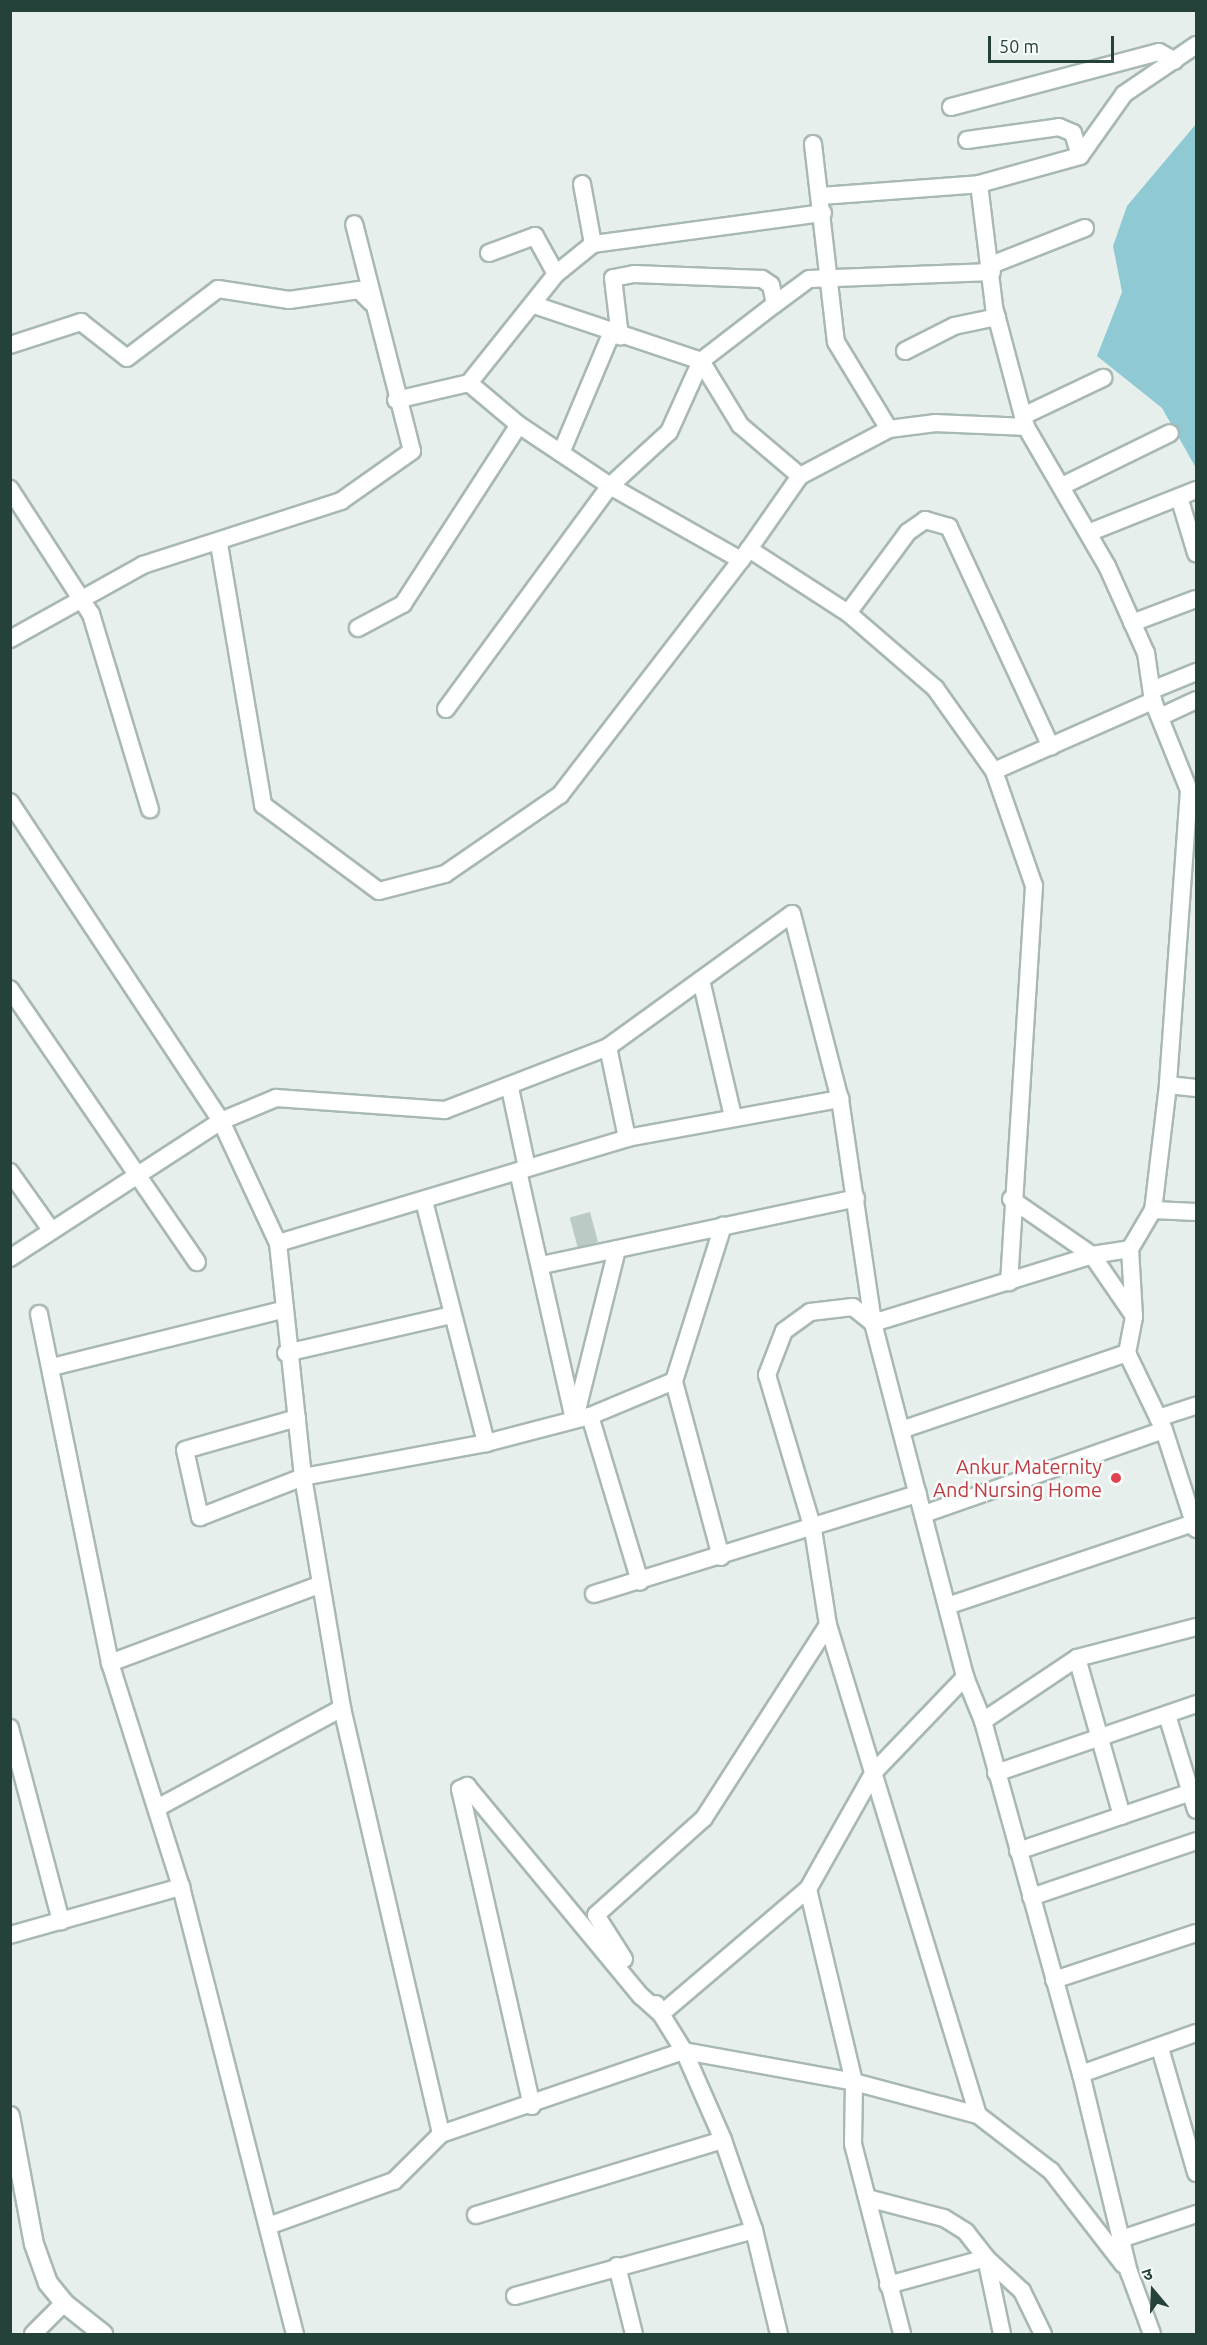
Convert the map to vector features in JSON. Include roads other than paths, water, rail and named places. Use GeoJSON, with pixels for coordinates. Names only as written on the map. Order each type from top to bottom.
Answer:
{"type":"FeatureCollection","features":[{"type":"Feature","properties":{"kind":"street"},"geometry":{"type":"LineString","coordinates":[[396,400],[469,383],[534,305],[556,274],[593,244],[822,204],[979,184],[1080,156],[1124,94],[1197,45]]}},
{"type":"Feature","properties":{"kind":"street"},"geometry":{"type":"LineString","coordinates":[[951,107],[1159,52],[1174,61]]}},
{"type":"Feature","properties":{"kind":"street"},"geometry":{"type":"LineString","coordinates":[[967,140],[1059,127],[1072,133],[1080,156]]}},
{"type":"Feature","properties":{"kind":"street"},"geometry":{"type":"LineString","coordinates":[[813,144],[822,204],[827,277],[836,342],[889,429]]}},
{"type":"Feature","properties":{"kind":"street"},"geometry":{"type":"LineString","coordinates":[[582,184],[593,244]]}},
{"type":"Feature","properties":{"kind":"street"},"geometry":{"type":"LineString","coordinates":[[950,1605],[1195,1526],[1161,1424],[1127,1353],[1134,1317],[1130,1249],[1154,1210],[1168,1085],[1193,790],[1152,696],[1146,653],[1088,533],[1025,422],[997,317],[979,184]]}},
{"type":"Feature","properties":{"kind":"street"},"geometry":{"type":"LineString","coordinates":[[10,639],[143,565],[219,544],[341,501],[412,451],[396,400],[354,224]]}},
{"type":"Feature","properties":{"kind":"street"},"geometry":{"type":"LineString","coordinates":[[446,709],[610,486],[669,432],[701,361],[802,282],[827,277],[991,268],[1085,228]]}},
{"type":"Feature","properties":{"kind":"street"},"geometry":{"type":"LineString","coordinates":[[489,253],[535,236],[556,274]]}},
{"type":"Feature","properties":{"kind":"street"},"geometry":{"type":"LineString","coordinates":[[561,453],[616,335],[613,278],[634,274],[762,279],[771,285],[775,304]]}},
{"type":"Feature","properties":{"kind":"street"},"geometry":{"type":"LineString","coordinates":[[10,345],[81,322],[97,330],[127,358],[218,289],[290,300],[359,291],[372,303]]}},
{"type":"Feature","properties":{"kind":"street"},"geometry":{"type":"LineString","coordinates":[[534,305],[616,335],[701,361],[740,424],[800,476]]}},
{"type":"Feature","properties":{"kind":"street"},"geometry":{"type":"LineString","coordinates":[[905,351],[954,326],[997,317]]}},
{"type":"Feature","properties":{"kind":"street"},"geometry":{"type":"LineString","coordinates":[[219,544],[263,805],[379,891],[445,874],[560,795],[745,554],[800,476],[889,429],[936,423],[1025,422],[1103,378]]}},
{"type":"Feature","properties":{"kind":"street"},"geometry":{"type":"LineString","coordinates":[[469,383],[519,425],[610,486],[745,554],[848,613],[935,688],[994,771],[1034,886],[1011,1199],[1009,1282]]}},
{"type":"Feature","properties":{"kind":"street"},"geometry":{"type":"LineString","coordinates":[[358,628],[404,604],[519,425]]}},
{"type":"Feature","properties":{"kind":"street"},"geometry":{"type":"LineString","coordinates":[[1062,486],[1170,433]]}},
{"type":"Feature","properties":{"kind":"street"},"geometry":{"type":"LineString","coordinates":[[1088,533],[1197,490]]}},
{"type":"Feature","properties":{"kind":"street"},"geometry":{"type":"LineString","coordinates":[[11,492],[82,597],[150,809]]}},
{"type":"Feature","properties":{"kind":"street"},"geometry":{"type":"LineString","coordinates":[[1179,497],[1197,553]]}},
{"type":"Feature","properties":{"kind":"street"},"geometry":{"type":"LineString","coordinates":[[848,613],[908,532],[925,520],[949,527],[1051,747]]}},
{"type":"Feature","properties":{"kind":"street"},"geometry":{"type":"LineString","coordinates":[[1132,623],[1197,599]]}},
{"type":"Feature","properties":{"kind":"street"},"geometry":{"type":"LineString","coordinates":[[994,771],[1051,747],[1197,672]]}},
{"type":"Feature","properties":{"kind":"street"},"geometry":{"type":"LineString","coordinates":[[1160,717],[1197,700]]}},
{"type":"Feature","properties":{"kind":"street"},"geometry":{"type":"LineString","coordinates":[[10,802],[221,1121],[278,1244],[286,1353],[297,1418],[303,1477],[342,1708],[441,2134]]}},
{"type":"Feature","properties":{"kind":"street"},"geometry":{"type":"LineString","coordinates":[[10,1258],[221,1121],[276,1098],[445,1110],[510,1088],[608,1047],[792,914],[840,1099],[873,1323],[904,1429],[918,1494],[950,1605],[965,1677],[983,1721],[1081,2074],[1129,2272],[1152,2334]]}},
{"type":"Feature","properties":{"kind":"street"},"geometry":{"type":"LineString","coordinates":[[701,980],[733,1116]]}},
{"type":"Feature","properties":{"kind":"street"},"geometry":{"type":"LineString","coordinates":[[10,989],[196,1262]]}},
{"type":"Feature","properties":{"kind":"street"},"geometry":{"type":"LineString","coordinates":[[608,1047],[627,1138]]}},
{"type":"Feature","properties":{"kind":"street"},"geometry":{"type":"LineString","coordinates":[[1168,1085],[1197,1088]]}},
{"type":"Feature","properties":{"kind":"street"},"geometry":{"type":"LineString","coordinates":[[510,1088],[522,1169],[542,1265],[582,1418],[640,1582]]}},
{"type":"Feature","properties":{"kind":"street"},"geometry":{"type":"LineString","coordinates":[[278,1244],[627,1138],[733,1116],[840,1099]]}},
{"type":"Feature","properties":{"kind":"street"},"geometry":{"type":"LineString","coordinates":[[10,1172],[51,1230]]}},
{"type":"Feature","properties":{"kind":"street"},"geometry":{"type":"LineString","coordinates":[[542,1265],[856,1198]]}},
{"type":"Feature","properties":{"kind":"street"},"geometry":{"type":"LineString","coordinates":[[1011,1199],[1092,1255],[1134,1317]]}},
{"type":"Feature","properties":{"kind":"street"},"geometry":{"type":"LineString","coordinates":[[424,1201],[486,1443]]}},
{"type":"Feature","properties":{"kind":"street"},"geometry":{"type":"LineString","coordinates":[[1154,1210],[1197,1212]]}},
{"type":"Feature","properties":{"kind":"street"},"geometry":{"type":"LineString","coordinates":[[721,1557],[674,1381],[723,1226]]}},
{"type":"Feature","properties":{"kind":"street"},"geometry":{"type":"LineString","coordinates":[[582,1418],[616,1249]]}},
{"type":"Feature","properties":{"kind":"street"},"geometry":{"type":"LineString","coordinates":[[873,1323],[1092,1255],[1130,1249]]}},
{"type":"Feature","properties":{"kind":"street"},"geometry":{"type":"LineString","coordinates":[[873,1323],[853,1307],[810,1312],[784,1331],[767,1375],[813,1529],[828,1625],[978,2115]]}},
{"type":"Feature","properties":{"kind":"street"},"geometry":{"type":"LineString","coordinates":[[52,1367],[283,1310]]}},
{"type":"Feature","properties":{"kind":"street"},"geometry":{"type":"LineString","coordinates":[[39,1314],[52,1367],[110,1663],[159,1807],[295,2334]]}},
{"type":"Feature","properties":{"kind":"street"},"geometry":{"type":"LineString","coordinates":[[286,1353],[453,1315]]}},
{"type":"Feature","properties":{"kind":"street"},"geometry":{"type":"LineString","coordinates":[[904,1429],[1127,1353]]}},
{"type":"Feature","properties":{"kind":"street"},"geometry":{"type":"LineString","coordinates":[[297,1418],[185,1450],[200,1517],[303,1477],[486,1443],[582,1418],[674,1381]]}},
{"type":"Feature","properties":{"kind":"street"},"geometry":{"type":"LineString","coordinates":[[924,1514],[1161,1424],[1197,1406]]}},
{"type":"Feature","properties":{"kind":"street"},"geometry":{"type":"LineString","coordinates":[[594,1594],[813,1529],[918,1494]]}},
{"type":"Feature","properties":{"kind":"street"},"geometry":{"type":"LineString","coordinates":[[110,1663],[321,1584]]}},
{"type":"Feature","properties":{"kind":"street"},"geometry":{"type":"LineString","coordinates":[[779,2334],[754,2230],[723,2140],[684,2051],[596,1916],[704,1818],[828,1625]]}},
{"type":"Feature","properties":{"kind":"street"},"geometry":{"type":"LineString","coordinates":[[983,1721],[1077,1658],[1197,1627]]}},
{"type":"Feature","properties":{"kind":"street"},"geometry":{"type":"LineString","coordinates":[[1077,1658],[1122,1816]]}},
{"type":"Feature","properties":{"kind":"street"},"geometry":{"type":"LineString","coordinates":[[661,2014],[808,1889],[874,1772],[965,1677]]}},
{"type":"Feature","properties":{"kind":"street"},"geometry":{"type":"LineString","coordinates":[[996,1773],[1098,1735],[1197,1704]]}},
{"type":"Feature","properties":{"kind":"street"},"geometry":{"type":"LineString","coordinates":[[159,1807],[342,1708]]}},
{"type":"Feature","properties":{"kind":"street"},"geometry":{"type":"LineString","coordinates":[[1167,1715],[1197,1810]]}},
{"type":"Feature","properties":{"kind":"street"},"geometry":{"type":"LineString","coordinates":[[10,1728],[61,1921]]}},
{"type":"Feature","properties":{"kind":"street"},"geometry":{"type":"LineString","coordinates":[[532,2106],[460,1789],[467,1786],[641,1996],[661,2014]]}},
{"type":"Feature","properties":{"kind":"street"},"geometry":{"type":"LineString","coordinates":[[1018,1851],[1191,1792]]}},
{"type":"Feature","properties":{"kind":"street"},"geometry":{"type":"LineString","coordinates":[[1031,1897],[1197,1841]]}},
{"type":"Feature","properties":{"kind":"street"},"geometry":{"type":"LineString","coordinates":[[10,1935],[181,1887]]}},
{"type":"Feature","properties":{"kind":"street"},"geometry":{"type":"LineString","coordinates":[[808,1889],[854,2082],[854,2144],[871,2199],[888,2285],[902,2334]]}},
{"type":"Feature","properties":{"kind":"street"},"geometry":{"type":"LineString","coordinates":[[1054,1980],[1197,1933]]}},
{"type":"Feature","properties":{"kind":"street"},"geometry":{"type":"LineString","coordinates":[[1081,2074],[1160,2048],[1197,2033]]}},
{"type":"Feature","properties":{"kind":"street"},"geometry":{"type":"LineString","coordinates":[[1160,2048],[1197,2173]]}},
{"type":"Feature","properties":{"kind":"street"},"geometry":{"type":"LineString","coordinates":[[268,2226],[394,2181],[441,2134],[532,2106],[684,2051],[854,2082],[978,2115],[1052,2171],[1129,2272]]}},
{"type":"Feature","properties":{"kind":"street"},"geometry":{"type":"LineString","coordinates":[[10,2116],[34,2244],[48,2283],[64,2303],[103,2334]]}},
{"type":"Feature","properties":{"kind":"street"},"geometry":{"type":"LineString","coordinates":[[476,2215],[723,2140]]}},
{"type":"Feature","properties":{"kind":"street"},"geometry":{"type":"LineString","coordinates":[[871,2199],[944,2218],[966,2232],[986,2258],[1022,2291],[1043,2334]]}},
{"type":"Feature","properties":{"kind":"street"},"geometry":{"type":"LineString","coordinates":[[1121,2239],[1197,2214]]}},
{"type":"Feature","properties":{"kind":"street"},"geometry":{"type":"LineString","coordinates":[[515,2296],[754,2230]]}},
{"type":"Feature","properties":{"kind":"street"},"geometry":{"type":"LineString","coordinates":[[888,2285],[986,2258]]}},
{"type":"Feature","properties":{"kind":"street"},"geometry":{"type":"LineString","coordinates":[[986,2258],[1002,2334]]}},
{"type":"Feature","properties":{"kind":"street"},"geometry":{"type":"LineString","coordinates":[[617,2266],[634,2334]]}},
{"type":"Feature","properties":{"kind":"street"},"geometry":{"type":"LineString","coordinates":[[33,2334],[64,2303]]}},
{"type":"Feature","properties":{"kind":"water"},"geometry":{"type":"Polygon","coordinates":[[[1196,124],[1196,468],[1162,408],[1097,356],[1122,292],[1113,246],[1127,206],[1196,124]]]}},
{"type":"Feature","properties":{"kind":"place","name":"Ankur Maternity And Nursing Home"},"geometry":{"type":"Point","coordinates":[1116,1478]}}]}
